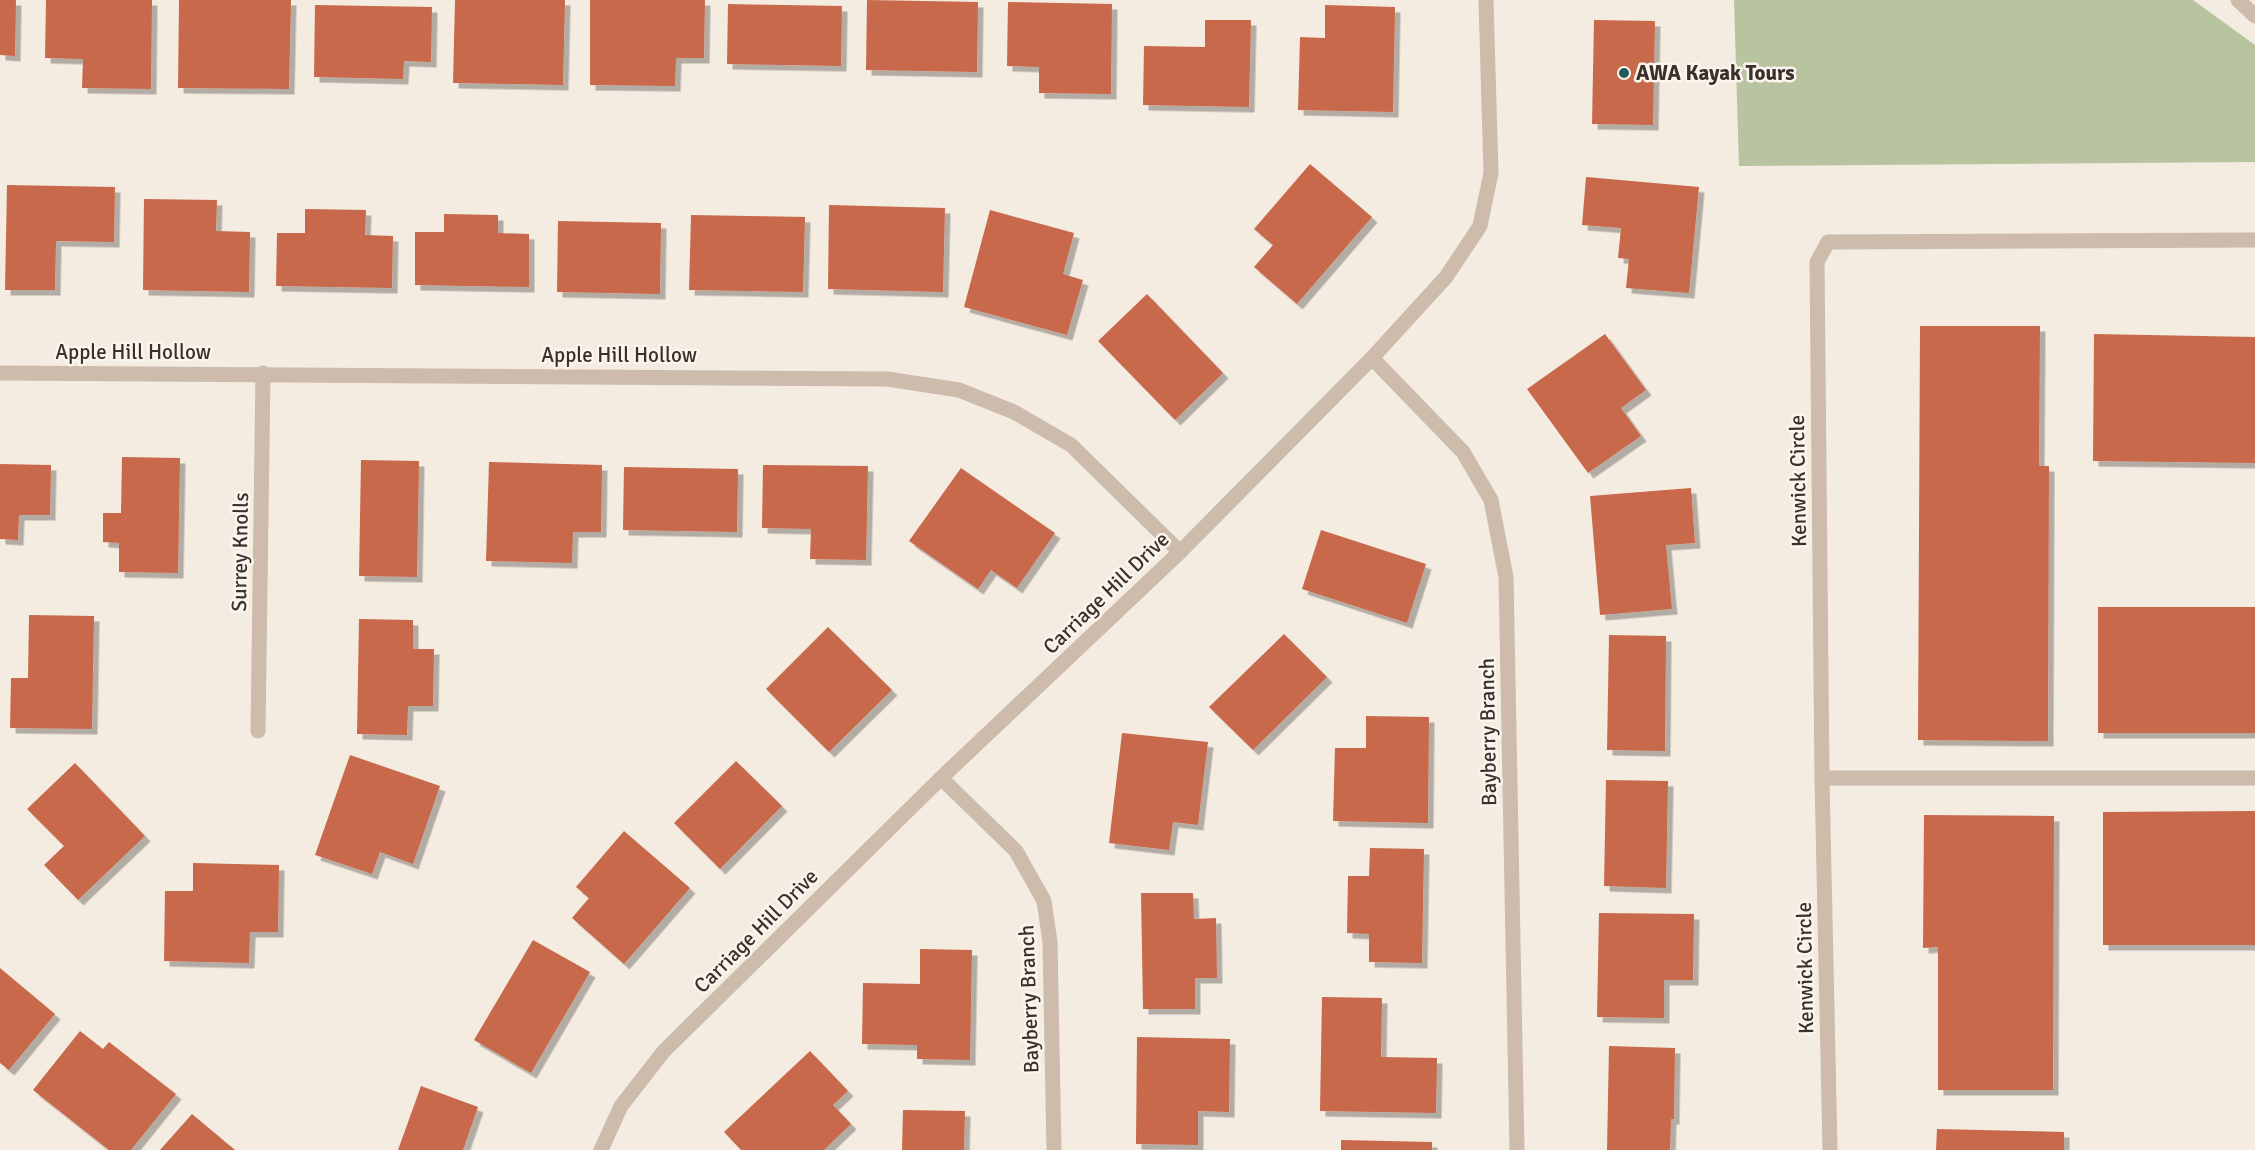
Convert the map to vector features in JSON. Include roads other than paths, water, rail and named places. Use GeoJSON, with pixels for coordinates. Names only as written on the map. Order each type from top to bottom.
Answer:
{"type":"FeatureCollection","features":[{"type":"Feature","properties":{"kind":"street","name":"Carriage Hill Drive"},"geometry":{"type":"LineString","coordinates":[[601,1150],[621,1106],[664,1051],[941,778],[1180,552],[1372,358],[1446,277],[1480,226],[1491,173],[1486,0]]}},
{"type":"Feature","properties":{"kind":"street"},"geometry":{"type":"LineString","coordinates":[[2238,0],[2255,16]]}},
{"type":"Feature","properties":{"kind":"street","name":"Kenwick Circle"},"geometry":{"type":"LineString","coordinates":[[1830,1150],[1822,778],[1817,262],[1828,242],[2255,240]]}},
{"type":"Feature","properties":{"kind":"street","name":"Bayberry Branch"},"geometry":{"type":"LineString","coordinates":[[1372,358],[1463,452],[1491,500],[1506,577],[1517,1150]]}},
{"type":"Feature","properties":{"kind":"street","name":"Apple Hill Hollow"},"geometry":{"type":"LineString","coordinates":[[0,373],[887,379],[959,390],[1014,411],[1071,445],[1180,552]]}},
{"type":"Feature","properties":{"kind":"street","name":"Surrey Knolls"},"geometry":{"type":"LineString","coordinates":[[258,731],[263,373]]}},
{"type":"Feature","properties":{"kind":"street","name":"Bayberry Branch"},"geometry":{"type":"LineString","coordinates":[[941,778],[1016,851],[1044,901],[1050,942],[1054,1150]]}},
{"type":"Feature","properties":{"kind":"street"},"geometry":{"type":"LineString","coordinates":[[1822,778],[2255,778]]}},
{"type":"Feature","properties":{"kind":"place","name":"AWA Kayak Tours"},"geometry":{"type":"Point","coordinates":[1624,73]}}]}
